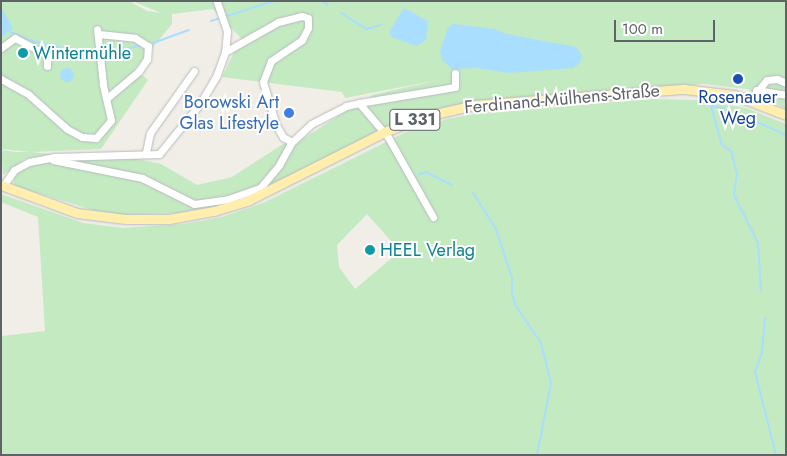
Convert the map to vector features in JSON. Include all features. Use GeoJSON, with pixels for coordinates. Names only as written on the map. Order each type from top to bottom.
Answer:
{"type":"FeatureCollection","features":[{"type":"Feature","properties":{"kind":"main road","name":"Ferdinand-Mülhens-Straße"},"geometry":{"type":"LineString","coordinates":[[2,185],[53,206],[98,216],[153,220],[184,217],[214,211],[266,194],[384,132],[448,110],[515,100],[684,89],[719,92],[750,100],[786,115]]}},
{"type":"Feature","properties":{"kind":"street"},"geometry":{"type":"LineString","coordinates":[[2,185],[14,170],[43,159],[146,152],[159,154],[167,147],[216,77],[225,52],[227,31],[217,2]]}},
{"type":"Feature","properties":{"kind":"street"},"geometry":{"type":"LineString","coordinates":[[225,52],[278,22],[296,16],[308,18],[308,28],[302,40],[271,61],[263,82],[276,125],[283,137],[292,142]]}},
{"type":"Feature","properties":{"kind":"street"},"geometry":{"type":"LineString","coordinates":[[1,79],[28,94],[50,116],[82,137],[96,138],[106,130],[111,120],[107,98],[98,32],[135,38],[148,46],[147,59],[139,70],[107,98]]}},
{"type":"Feature","properties":{"kind":"street"},"geometry":{"type":"LineString","coordinates":[[1,48],[15,38],[48,55],[47,66]]}},
{"type":"Feature","properties":{"kind":"street"},"geometry":{"type":"LineString","coordinates":[[146,152],[150,133],[194,71]]}},
{"type":"Feature","properties":{"kind":"street"},"geometry":{"type":"LineString","coordinates":[[43,159],[82,164],[142,178],[194,204],[228,199],[260,188],[279,165],[292,142],[311,124],[346,106],[455,87],[455,73]]}},
{"type":"Feature","properties":{"kind":"street"},"geometry":{"type":"LineString","coordinates":[[750,100],[756,90],[772,78],[786,83]]}},
{"type":"Feature","properties":{"kind":"street"},"geometry":{"type":"LineString","coordinates":[[756,90],[786,95]]}},
{"type":"Feature","properties":{"kind":"street"},"geometry":{"type":"LineString","coordinates":[[359,103],[384,132],[433,217]]}},
{"type":"Feature","properties":{"kind":"green space"},"geometry":{"type":"Polygon","coordinates":[[[1,1],[129,1],[147,11],[161,13],[132,1],[786,1],[786,109],[747,89],[704,84],[473,102],[405,117],[279,182],[241,198],[179,213],[123,215],[99,212],[15,186],[12,175],[30,164],[44,160],[120,155],[161,164],[197,185],[232,177],[283,144],[295,144],[349,109],[366,105],[372,95],[438,80],[345,98],[342,92],[222,77],[241,38],[213,9],[172,14],[172,24],[135,69],[148,80],[101,149],[31,152],[53,154],[25,159],[3,175],[1,150],[30,152],[1,149],[1,1]]]}},
{"type":"Feature","properties":{"kind":"green space"},"geometry":{"type":"Polygon","coordinates":[[[653,99],[698,100],[746,108],[786,124],[786,455],[1,455],[1,336],[45,331],[38,217],[1,202],[1,194],[83,223],[123,228],[184,224],[222,217],[263,203],[406,132],[447,119],[480,113],[653,99]],[[367,214],[337,245],[339,267],[355,289],[400,251],[367,214]]]}},
{"type":"Feature","properties":{"kind":"water"},"geometry":{"type":"Polygon","coordinates":[[[1,7],[13,28],[1,38],[1,7]]]}},
{"type":"Feature","properties":{"kind":"water"},"geometry":{"type":"Polygon","coordinates":[[[404,8],[428,21],[426,40],[416,46],[392,37],[389,32],[404,8]]]}},
{"type":"Feature","properties":{"kind":"water"},"geometry":{"type":"Polygon","coordinates":[[[453,24],[495,29],[506,34],[576,47],[582,55],[580,63],[573,68],[508,73],[477,68],[452,69],[442,60],[440,51],[448,28],[453,24]]]}},
{"type":"Feature","properties":{"kind":"water"},"geometry":{"type":"Polygon","coordinates":[[[67,68],[72,70],[74,75],[72,80],[67,82],[62,80],[60,75],[62,70],[67,68]]]}},
{"type":"Feature","properties":{"kind":"waterway"},"geometry":{"type":"LineString","coordinates":[[211,21],[274,1]]}},
{"type":"Feature","properties":{"kind":"waterway"},"geometry":{"type":"LineString","coordinates":[[323,1],[328,5]]}},
{"type":"Feature","properties":{"kind":"waterway"},"geometry":{"type":"LineString","coordinates":[[341,13],[367,29],[380,25]]}},
{"type":"Feature","properties":{"kind":"waterway"},"geometry":{"type":"LineString","coordinates":[[153,43],[189,30]]}},
{"type":"Feature","properties":{"kind":"waterway"},"geometry":{"type":"LineString","coordinates":[[10,32],[29,40],[74,51],[94,51]]}},
{"type":"Feature","properties":{"kind":"waterway"},"geometry":{"type":"LineString","coordinates":[[109,52],[139,46]]}},
{"type":"Feature","properties":{"kind":"waterway"},"geometry":{"type":"LineString","coordinates":[[724,108],[711,106],[722,145],[731,151],[737,173],[734,195],[758,243],[761,291]]}},
{"type":"Feature","properties":{"kind":"waterway"},"geometry":{"type":"LineString","coordinates":[[735,112],[786,135]]}},
{"type":"Feature","properties":{"kind":"waterway"},"geometry":{"type":"LineString","coordinates":[[419,174],[426,172],[452,185]]}},
{"type":"Feature","properties":{"kind":"waterway"},"geometry":{"type":"LineString","coordinates":[[473,193],[496,229],[512,278],[512,294],[516,306],[541,343],[551,383],[537,455]]}},
{"type":"Feature","properties":{"kind":"waterway"},"geometry":{"type":"LineString","coordinates":[[765,318],[762,353],[755,372],[776,455]]}},
{"type":"Feature","properties":{"kind":"place","name":"Wintermühle"},"geometry":{"type":"Point","coordinates":[23,53]}},
{"type":"Feature","properties":{"kind":"place","name":"Rosenauer Weg"},"geometry":{"type":"Point","coordinates":[738,79]}},
{"type":"Feature","properties":{"kind":"place","name":"Borowski Art Glas Lifestyle"},"geometry":{"type":"Point","coordinates":[289,113]}},
{"type":"Feature","properties":{"kind":"place","name":"HEEL Verlag"},"geometry":{"type":"Point","coordinates":[370,250]}}]}
